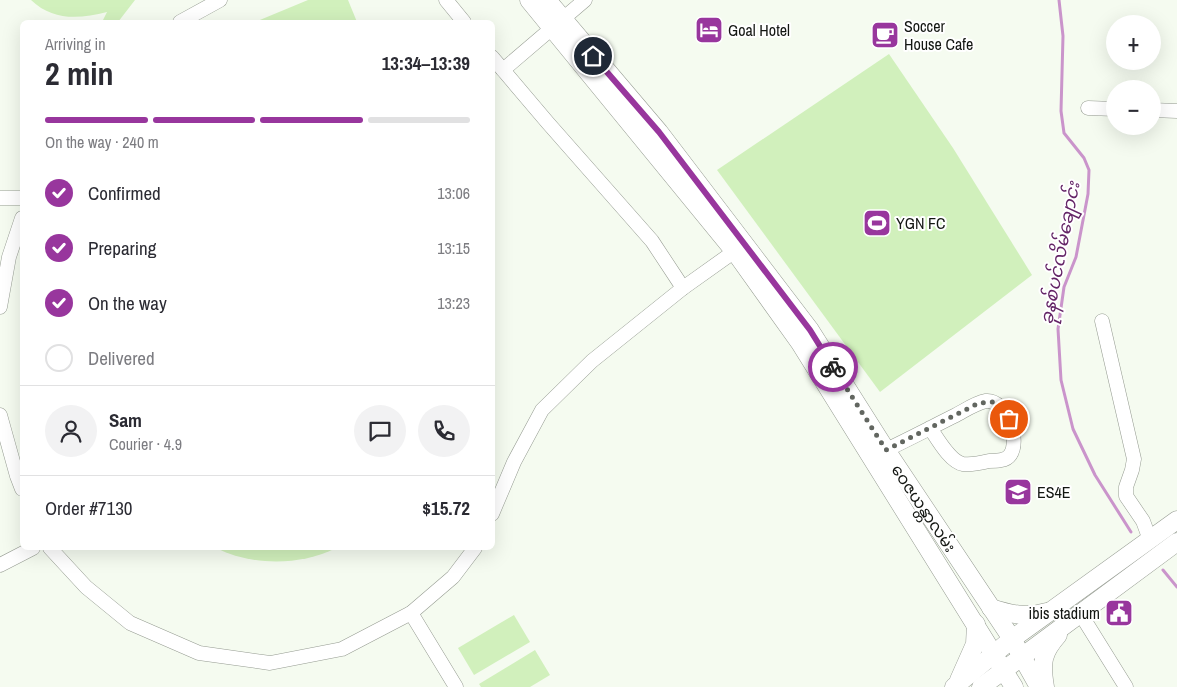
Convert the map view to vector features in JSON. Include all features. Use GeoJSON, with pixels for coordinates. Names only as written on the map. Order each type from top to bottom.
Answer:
{"type":"FeatureCollection","features":[{"type":"Feature","properties":{"kind":"main road","name":"ဝေဇယန္တာလမ်း"},"geometry":{"type":"LineString","coordinates":[[529,0],[557,23],[739,248],[810,330],[886,450],[1012,639],[1040,687]]}},
{"type":"Feature","properties":{"kind":"main road","name":"ဝေဇယန္တာလမ်း"},"geometry":{"type":"LineString","coordinates":[[548,0],[557,23]]}},
{"type":"Feature","properties":{"kind":"main road","name":"ဝေဇယန္တာလမ်း"},"geometry":{"type":"LineString","coordinates":[[739,248],[1014,687]]}},
{"type":"Feature","properties":{"kind":"main road"},"geometry":{"type":"LineString","coordinates":[[955,686],[1012,639],[1177,520]]}},
{"type":"Feature","properties":{"kind":"main road"},"geometry":{"type":"LineString","coordinates":[[981,687],[1177,542]]}},
{"type":"Feature","properties":{"kind":"main road"},"geometry":{"type":"LineString","coordinates":[[991,608],[1016,615],[1034,616],[1056,608]]}},
{"type":"Feature","properties":{"kind":"main road"},"geometry":{"type":"LineString","coordinates":[[1045,687],[1043,661],[1048,647],[1076,616]]}},
{"type":"Feature","properties":{"kind":"main road"},"geometry":{"type":"LineString","coordinates":[[955,686],[975,644],[976,624]]}},
{"type":"Feature","properties":{"kind":"street"},"geometry":{"type":"LineString","coordinates":[[184,20],[220,0]]}},
{"type":"Feature","properties":{"kind":"street"},"geometry":{"type":"LineString","coordinates":[[446,0],[462,20]]}},
{"type":"Feature","properties":{"kind":"street"},"geometry":{"type":"LineString","coordinates":[[503,70],[585,0]]}},
{"type":"Feature","properties":{"kind":"street"},"geometry":{"type":"LineString","coordinates":[[495,61],[548,124],[652,241],[684,288]]}},
{"type":"Feature","properties":{"kind":"street"},"geometry":{"type":"LineString","coordinates":[[1088,108],[1106,109]]}},
{"type":"Feature","properties":{"kind":"street"},"geometry":{"type":"LineString","coordinates":[[1161,110],[1177,111]]}},
{"type":"Feature","properties":{"kind":"street"},"geometry":{"type":"LineString","coordinates":[[0,198],[20,198]]}},
{"type":"Feature","properties":{"kind":"street"},"geometry":{"type":"LineString","coordinates":[[0,307],[9,257],[20,224]]}},
{"type":"Feature","properties":{"kind":"street"},"geometry":{"type":"LineString","coordinates":[[495,507],[514,462],[542,410],[592,361],[684,288],[739,248]]}},
{"type":"Feature","properties":{"kind":"street"},"geometry":{"type":"LineString","coordinates":[[1102,321],[1134,459],[1126,487],[1126,496],[1143,521],[1150,540]]}},
{"type":"Feature","properties":{"kind":"street"},"geometry":{"type":"LineString","coordinates":[[886,450],[979,403],[994,402],[1004,410],[1009,419],[1014,438],[1013,449],[1010,455],[1002,460],[962,464],[953,459],[930,428]]}},
{"type":"Feature","properties":{"kind":"street"},"geometry":{"type":"LineString","coordinates":[[0,415],[20,484]]}},
{"type":"Feature","properties":{"kind":"street"},"geometry":{"type":"LineString","coordinates":[[0,565],[29,550]]}},
{"type":"Feature","properties":{"kind":"street"},"geometry":{"type":"LineString","coordinates":[[52,550],[86,587],[130,623],[199,653],[270,664],[342,648],[411,613],[453,577],[473,550]]}},
{"type":"Feature","properties":{"kind":"street"},"geometry":{"type":"LineString","coordinates":[[411,613],[456,687]]}},
{"type":"Feature","properties":{"kind":"street"},"geometry":{"type":"LineString","coordinates":[[1076,616],[1126,687]]}},
{"type":"Feature","properties":{"kind":"green space"},"geometry":{"type":"Polygon","coordinates":[[[31,0],[135,0],[120,20],[103,20],[107,12],[76,17],[57,15],[39,7],[31,0]]]}},
{"type":"Feature","properties":{"kind":"green space"},"geometry":{"type":"Polygon","coordinates":[[[308,0],[348,0],[356,20],[260,20],[308,0]]]}},
{"type":"Feature","properties":{"kind":"green space","name":"YGN FC"},"geometry":{"type":"Polygon","coordinates":[[[889,54],[953,148],[1032,275],[880,392],[717,170],[889,54]]]}},
{"type":"Feature","properties":{"kind":"green space"},"geometry":{"type":"Polygon","coordinates":[[[221,550],[331,550],[307,558],[276,562],[260,561],[221,550]]]}},
{"type":"Feature","properties":{"kind":"green space"},"geometry":{"type":"Polygon","coordinates":[[[514,615],[530,642],[474,675],[458,648],[514,615]]]}},
{"type":"Feature","properties":{"kind":"green space"},"geometry":{"type":"Polygon","coordinates":[[[535,650],[550,675],[530,687],[481,687],[479,684],[535,650]]]}},
{"type":"Feature","properties":{"kind":"waterway","name":"ခုနစ်ပင်လိမ်ချောင်း"},"geometry":{"type":"LineString","coordinates":[[1059,0],[1063,36],[1061,111],[1064,133],[1084,158],[1089,170],[1088,194],[1076,257],[1064,287],[1058,329],[1061,380],[1073,429],[1095,475],[1131,532]]}},
{"type":"Feature","properties":{"kind":"waterway","name":"ခုနစ်ပင်လိမ်ချောင်း"},"geometry":{"type":"LineString","coordinates":[[1163,570],[1177,587]]}},
{"type":"Feature","properties":{"kind":"way so far"},"geometry":{"type":"LineString","coordinates":[[833,367],[886,450],[979,403],[994,402],[1004,410],[1009,419]]}},
{"type":"Feature","properties":{"kind":"place","name":"Goal Hotel"},"geometry":{"type":"Point","coordinates":[709,30]}},
{"type":"Feature","properties":{"kind":"place","name":"Soccer House Cafe"},"geometry":{"type":"Point","coordinates":[885,35]}},
{"type":"Feature","properties":{"kind":"place","name":"YGN FC"},"geometry":{"type":"Point","coordinates":[877,223]}},
{"type":"Feature","properties":{"kind":"place","name":"ES4E"},"geometry":{"type":"Point","coordinates":[1018,492]}},
{"type":"Feature","properties":{"kind":"place","name":"ibis stadium"},"geometry":{"type":"Point","coordinates":[1119,613]}},
{"type":"Feature","properties":{"kind":"route"},"geometry":{"type":"LineString","coordinates":[[593,56],[659,132],[810,330],[833,367]]}}]}
